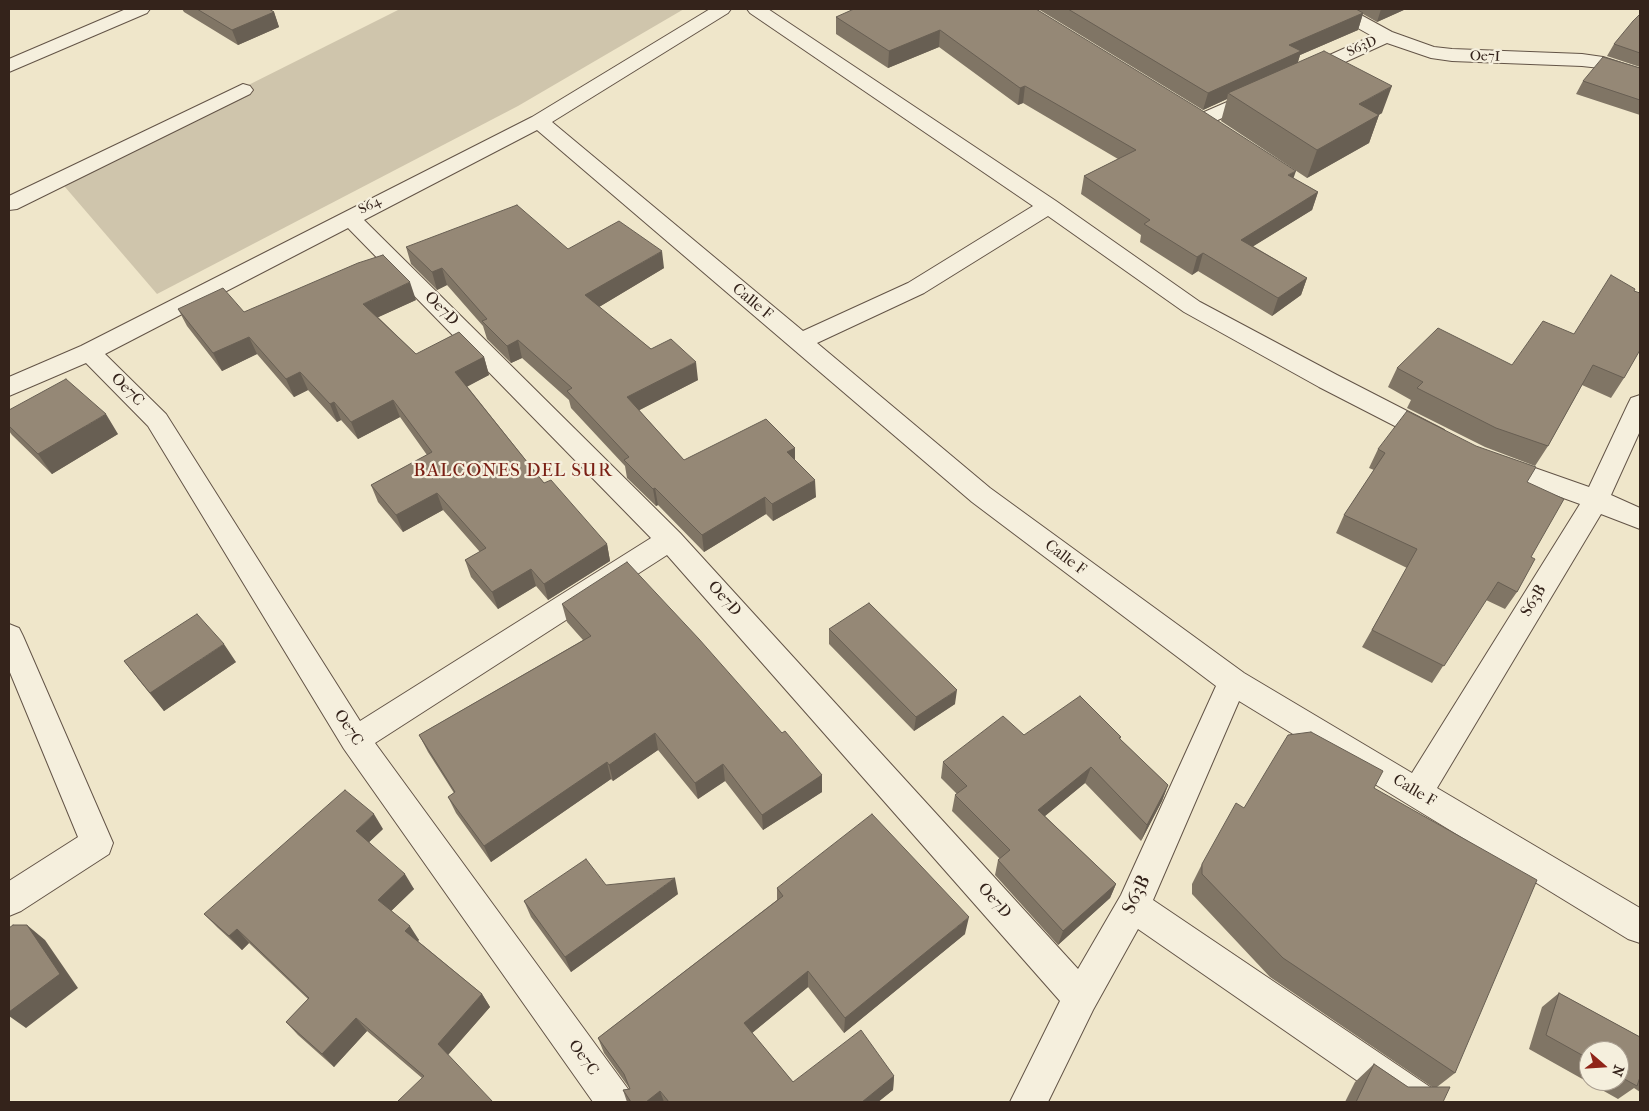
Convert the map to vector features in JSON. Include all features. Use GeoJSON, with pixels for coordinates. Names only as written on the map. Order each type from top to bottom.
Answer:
{"type":"FeatureCollection","features":[{"type":"Feature","properties":{"kind":"street"},"geometry":{"type":"LineString","coordinates":[[9,66],[141,9]]}},
{"type":"Feature","properties":{"kind":"street","name":"S64"},"geometry":{"type":"LineString","coordinates":[[9,387],[89,352],[538,121],[722,9]]}},
{"type":"Feature","properties":{"kind":"street"},"geometry":{"type":"LineString","coordinates":[[756,9],[1048,206],[1192,306],[1328,381],[1467,452],[1596,500],[1640,519]]}},
{"type":"Feature","properties":{"kind":"street","name":"Oe7I"},"geometry":{"type":"LineString","coordinates":[[1337,9],[1386,36],[1431,52],[1452,55],[1582,60],[1603,63],[1640,75]]}},
{"type":"Feature","properties":{"kind":"street","name":"S63D"},"geometry":{"type":"LineString","coordinates":[[1290,80],[1386,36]]}},
{"type":"Feature","properties":{"kind":"street"},"geometry":{"type":"LineString","coordinates":[[1218,131],[1194,115],[1272,88]]}},
{"type":"Feature","properties":{"kind":"street"},"geometry":{"type":"LineString","coordinates":[[9,204],[243,90]]}},
{"type":"Feature","properties":{"kind":"street","name":"Calle F"},"geometry":{"type":"LineString","coordinates":[[538,121],[981,495],[1233,682],[1640,927]]}},
{"type":"Feature","properties":{"kind":"street"},"geometry":{"type":"LineString","coordinates":[[800,342],[916,288],[1048,206]]}},
{"type":"Feature","properties":{"kind":"street","name":"Oe7D"},"geometry":{"type":"LineString","coordinates":[[349,217],[670,540],[1081,998]]}},
{"type":"Feature","properties":{"kind":"street","name":"Oe7C"},"geometry":{"type":"LineString","coordinates":[[89,352],[157,420],[355,740],[615,1102]]}},
{"type":"Feature","properties":{"kind":"street","name":"S63B"},"geometry":{"type":"LineString","coordinates":[[1418,793],[1596,500],[1640,404]]}},
{"type":"Feature","properties":{"kind":"street"},"geometry":{"type":"LineString","coordinates":[[355,740],[670,540]]}},
{"type":"Feature","properties":{"kind":"street"},"geometry":{"type":"LineString","coordinates":[[9,636],[97,843],[9,900]]}},
{"type":"Feature","properties":{"kind":"street","name":"S63B"},"geometry":{"type":"LineString","coordinates":[[1028,1102],[1081,998],[1133,906],[1233,682]]}},
{"type":"Feature","properties":{"kind":"street"},"geometry":{"type":"LineString","coordinates":[[1133,906],[1420,1102]]}},
{"type":"Feature","properties":{"kind":"shaded area"},"geometry":{"type":"Polygon","coordinates":[[[400,9],[684,9],[518,106],[157,294],[59,180],[400,9]]]}},
{"type":"Feature","properties":{"kind":"building"},"geometry":{"type":"Polygon","coordinates":[[[197,9],[269,9],[274,12],[232,30],[197,9]]]}},
{"type":"Feature","properties":{"kind":"building"},"geometry":{"type":"Polygon","coordinates":[[[854,9],[1036,9],[1198,108],[1296,171],[1288,175],[1318,192],[1241,240],[1307,278],[1278,298],[1203,253],[1197,257],[1144,224],[1150,220],[1084,176],[1136,150],[1025,86],[1020,88],[940,30],[889,51],[836,17],[854,9]]]}},
{"type":"Feature","properties":{"kind":"building"},"geometry":{"type":"Polygon","coordinates":[[[1068,9],[1356,9],[1363,13],[1289,45],[1301,51],[1208,93],[1068,9]]]}},
{"type":"Feature","properties":{"kind":"building"},"geometry":{"type":"Polygon","coordinates":[[[1640,14],[1640,53],[1614,44],[1633,21],[1640,14]]]}},
{"type":"Feature","properties":{"kind":"building"},"geometry":{"type":"Polygon","coordinates":[[[1324,51],[1392,86],[1359,104],[1379,115],[1317,150],[1228,93],[1324,51]]]}},
{"type":"Feature","properties":{"kind":"building"},"geometry":{"type":"Polygon","coordinates":[[[1603,57],[1640,68],[1640,100],[1583,81],[1603,57]]]}},
{"type":"Feature","properties":{"kind":"building"},"geometry":{"type":"Polygon","coordinates":[[[517,205],[568,249],[619,221],[662,251],[585,295],[651,349],[671,339],[696,362],[627,397],[684,460],[766,419],[795,448],[787,452],[815,480],[772,504],[765,497],[702,535],[624,460],[629,457],[567,391],[572,388],[518,340],[507,346],[482,321],[487,319],[442,268],[432,272],[406,247],[517,205]]]}},
{"type":"Feature","properties":{"kind":"building"},"geometry":{"type":"Polygon","coordinates":[[[383,255],[410,282],[363,304],[416,354],[459,332],[484,357],[455,372],[544,483],[551,480],[607,544],[544,584],[531,569],[492,592],[465,560],[486,548],[437,493],[396,515],[371,485],[432,452],[393,400],[351,422],[334,402],[330,404],[300,372],[286,379],[249,337],[213,353],[178,309],[223,288],[244,312],[358,263],[383,255]]]}},
{"type":"Feature","properties":{"kind":"building"},"geometry":{"type":"Polygon","coordinates":[[[1611,275],[1640,293],[1640,350],[1624,378],[1593,365],[1548,446],[1496,428],[1417,388],[1423,382],[1397,368],[1438,328],[1512,365],[1543,321],[1574,334],[1611,275]]]}},
{"type":"Feature","properties":{"kind":"building"},"geometry":{"type":"Polygon","coordinates":[[[66,379],[106,414],[38,454],[9,426],[9,410],[66,379]]]}},
{"type":"Feature","properties":{"kind":"building"},"geometry":{"type":"Polygon","coordinates":[[[1407,411],[1476,446],[1536,467],[1527,482],[1564,499],[1531,557],[1535,559],[1517,592],[1498,582],[1444,666],[1372,630],[1417,549],[1344,515],[1385,453],[1378,449],[1407,411]]]}},
{"type":"Feature","properties":{"kind":"building"},"geometry":{"type":"Polygon","coordinates":[[[627,562],[699,639],[782,733],[785,731],[822,775],[762,815],[723,764],[695,783],[655,733],[609,765],[607,762],[484,846],[448,797],[455,792],[419,735],[591,636],[562,604],[627,562]]]}},
{"type":"Feature","properties":{"kind":"building"},"geometry":{"type":"Polygon","coordinates":[[[869,603],[957,690],[916,717],[829,629],[869,603]]]}},
{"type":"Feature","properties":{"kind":"building"},"geometry":{"type":"Polygon","coordinates":[[[197,614],[224,644],[150,693],[124,661],[197,614]]]}},
{"type":"Feature","properties":{"kind":"building"},"geometry":{"type":"Polygon","coordinates":[[[1080,696],[1121,737],[1119,738],[1168,785],[1147,825],[1091,767],[1038,810],[1116,884],[1063,931],[998,860],[1010,850],[955,795],[967,786],[943,762],[1003,716],[1024,735],[1080,696]]]}},
{"type":"Feature","properties":{"kind":"building"},"geometry":{"type":"Polygon","coordinates":[[[1311,732],[1383,771],[1374,788],[1537,880],[1455,1073],[1283,958],[1202,874],[1202,864],[1236,803],[1244,808],[1288,735],[1311,732]]]}},
{"type":"Feature","properties":{"kind":"building"},"geometry":{"type":"Polygon","coordinates":[[[345,790],[374,814],[356,831],[405,874],[378,900],[410,926],[405,931],[482,994],[438,1044],[493,1102],[397,1102],[424,1076],[356,1018],[322,1054],[286,1022],[309,998],[237,929],[229,936],[204,914],[345,790]]]}},
{"type":"Feature","properties":{"kind":"building"},"geometry":{"type":"Polygon","coordinates":[[[872,814],[969,917],[845,1018],[808,971],[744,1023],[793,1082],[861,1030],[894,1076],[862,1102],[669,1102],[660,1091],[646,1102],[631,1102],[623,1090],[630,1089],[624,1074],[598,1038],[783,896],[777,888],[872,814]]]}},
{"type":"Feature","properties":{"kind":"building"},"geometry":{"type":"Polygon","coordinates":[[[586,859],[606,885],[675,878],[565,957],[524,901],[586,859]]]}},
{"type":"Feature","properties":{"kind":"building"},"geometry":{"type":"Polygon","coordinates":[[[13,925],[27,925],[60,974],[9,1012],[9,928],[13,925]]]}},
{"type":"Feature","properties":{"kind":"building"},"geometry":{"type":"Polygon","coordinates":[[[1559,993],[1640,1037],[1640,1077],[1637,1086],[1629,1082],[1629,1041],[1579,1041],[1579,1053],[1546,1035],[1559,993]]]}},
{"type":"Feature","properties":{"kind":"building"},"geometry":{"type":"Polygon","coordinates":[[[1374,1064],[1408,1087],[1450,1087],[1443,1102],[1356,1102],[1374,1064]]]}},
{"type":"Feature","properties":{"kind":"district","name":"BALCONES DEL SUR"},"geometry":{"type":"Point","coordinates":[513,471]}}]}
